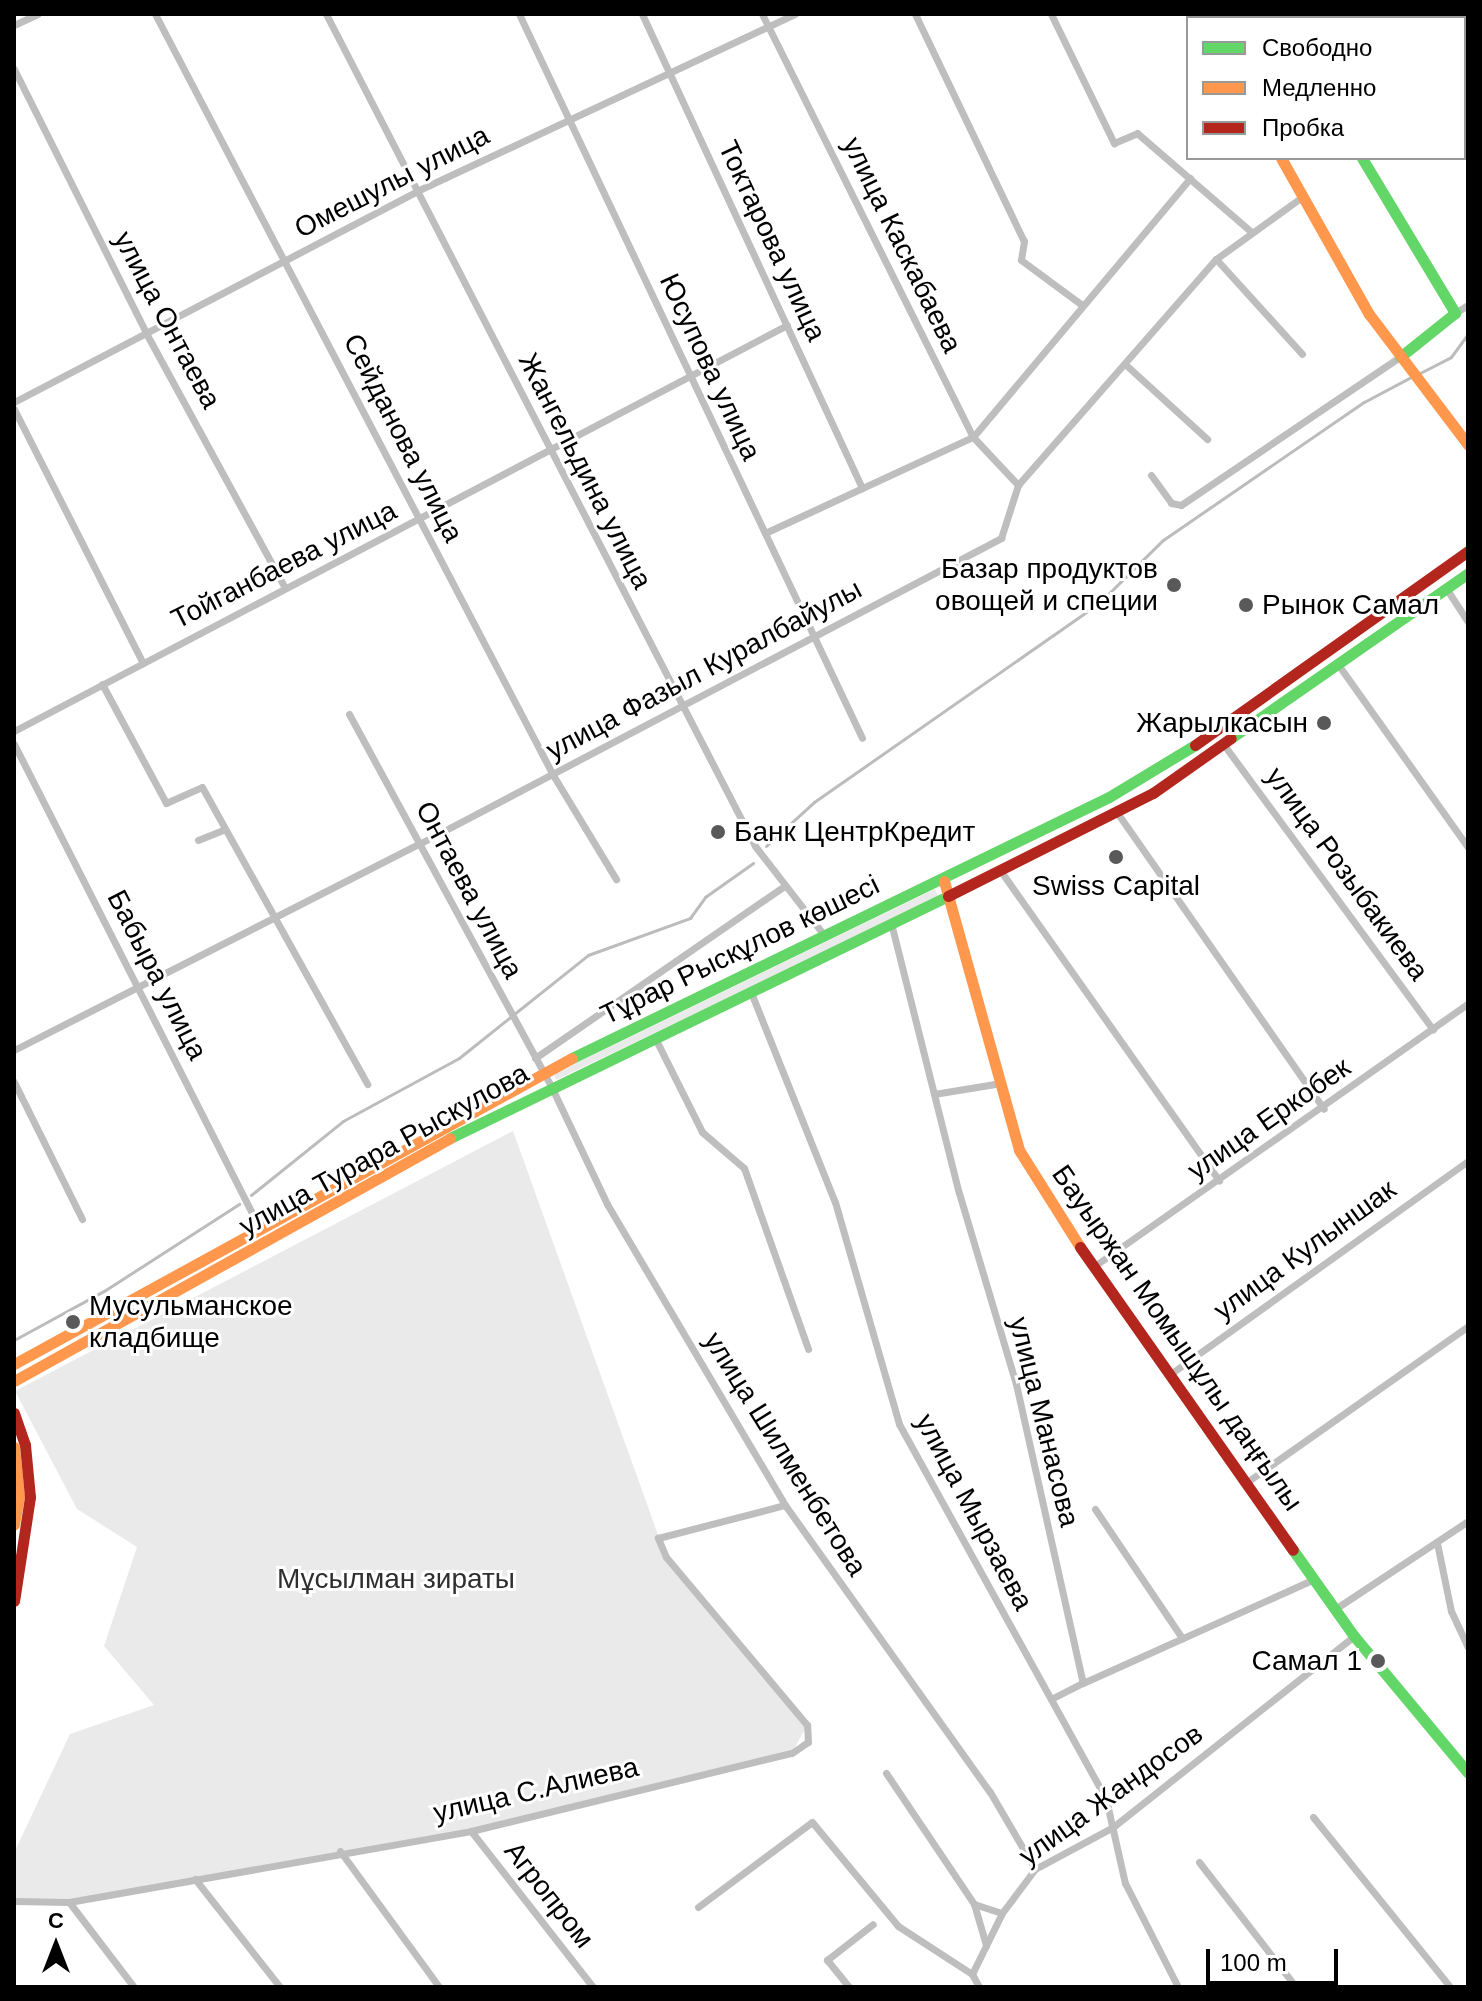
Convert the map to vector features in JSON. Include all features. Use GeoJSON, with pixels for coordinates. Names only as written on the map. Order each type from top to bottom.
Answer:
{"type":"FeatureCollection","features":[{"type":"Feature","properties":{"kind":"main road"},"geometry":{"type":"LineString","coordinates":[[1282,160],[1334,257],[1400,357],[1468,445]]}},
{"type":"Feature","properties":{"kind":"main road"},"geometry":{"type":"LineString","coordinates":[[1363,160],[1455,313],[1400,357]]}},
{"type":"Feature","properties":{"kind":"main road","name":"Тұрар Рыскұлов көшесі"},"geometry":{"type":"LineString","coordinates":[[14,1364],[543,1072],[824,935],[944,881],[1141,778],[1215,733],[1468,551]]}},
{"type":"Feature","properties":{"kind":"main road","name":"Тұрар Рыскұлов көшесі"},"geometry":{"type":"LineString","coordinates":[[785,978],[950,899],[1000,870],[1153,793],[1224,745],[1336,661],[1468,573]]}},
{"type":"Feature","properties":{"kind":"main road"},"geometry":{"type":"LineString","coordinates":[[1141,778],[1153,793]]}},
{"type":"Feature","properties":{"kind":"main road","name":"Бауыржан Момышұлы даңғылы"},"geometry":{"type":"LineString","coordinates":[[944,881],[1019,1150],[1093,1267],[1354,1636],[1468,1773]]}},
{"type":"Feature","properties":{"kind":"main road","name":"улица Турара Рыскулова"},"geometry":{"type":"LineString","coordinates":[[14,1381],[551,1086],[785,978]]}},
{"type":"Feature","properties":{"kind":"main road"},"geometry":{"type":"LineString","coordinates":[[14,1413],[25,1445],[30,1497],[14,1601]]}},
{"type":"Feature","properties":{"kind":"main road"},"geometry":{"type":"LineString","coordinates":[[14,1447],[19,1486],[14,1525]]}},
{"type":"Feature","properties":{"kind":"street"},"geometry":{"type":"LineString","coordinates":[[14,25],[38,14]]}},
{"type":"Feature","properties":{"kind":"street","name":"Сейданова улица"},"geometry":{"type":"LineString","coordinates":[[155,14],[287,259],[553,775],[616,879]]}},
{"type":"Feature","properties":{"kind":"street","name":"Жангельдина улица"},"geometry":{"type":"LineString","coordinates":[[326,14],[681,709],[755,846],[783,887],[824,935]]}},
{"type":"Feature","properties":{"kind":"street","name":"Юсупова улица"},"geometry":{"type":"LineString","coordinates":[[519,14],[765,533],[811,638],[862,738]]}},
{"type":"Feature","properties":{"kind":"street","name":"Токтарова улица"},"geometry":{"type":"LineString","coordinates":[[642,14],[862,488]]}},
{"type":"Feature","properties":{"kind":"street","name":"улица Каскабаева"},"geometry":{"type":"LineString","coordinates":[[762,14],[973,437],[1018,485]]}},
{"type":"Feature","properties":{"kind":"street","name":"Омешулы улица"},"geometry":{"type":"LineString","coordinates":[[14,402],[417,191],[795,14]]}},
{"type":"Feature","properties":{"kind":"street"},"geometry":{"type":"LineString","coordinates":[[915,14],[1024,241],[1021,260],[1082,305]]}},
{"type":"Feature","properties":{"kind":"street"},"geometry":{"type":"LineString","coordinates":[[1051,14],[1114,143],[1137,133],[1250,231]]}},
{"type":"Feature","properties":{"kind":"street","name":"улица Онтаева"},"geometry":{"type":"LineString","coordinates":[[14,69],[146,333],[285,588]]}},
{"type":"Feature","properties":{"kind":"street"},"geometry":{"type":"LineString","coordinates":[[765,533],[973,437],[1190,178]]}},
{"type":"Feature","properties":{"kind":"street","name":"улица Фазыл Куралбайулы"},"geometry":{"type":"LineString","coordinates":[[14,1050],[136,983],[419,844],[681,709],[1001,538],[1018,485],[1216,259],[1250,231],[1302,197]]}},
{"type":"Feature","properties":{"kind":"street"},"geometry":{"type":"LineString","coordinates":[[1216,259],[1302,354]]}},
{"type":"Feature","properties":{"kind":"street"},"geometry":{"type":"LineString","coordinates":[[1455,313],[1468,305]]}},
{"type":"Feature","properties":{"kind":"street","name":"Тойганбаева улица"},"geometry":{"type":"LineString","coordinates":[[14,731],[552,452],[787,325]]}},
{"type":"Feature","properties":{"kind":"street"},"geometry":{"type":"LineString","coordinates":[[1151,475],[1171,503],[1181,505],[1400,357]]}},
{"type":"Feature","properties":{"kind":"street"},"geometry":{"type":"LineString","coordinates":[[1126,365],[1207,439]]}},
{"type":"Feature","properties":{"kind":"street"},"geometry":{"type":"LineString","coordinates":[[14,409],[143,663]]}},
{"type":"Feature","properties":{"kind":"street"},"geometry":{"type":"LineString","coordinates":[[1446,588],[1468,622]]}},
{"type":"Feature","properties":{"kind":"street"},"geometry":{"type":"LineString","coordinates":[[1336,661],[1468,847]]}},
{"type":"Feature","properties":{"kind":"street"},"geometry":{"type":"LineString","coordinates":[[102,684],[166,803],[202,787],[367,1084]]}},
{"type":"Feature","properties":{"kind":"street","name":"Онтаева улица"},"geometry":{"type":"LineString","coordinates":[[349,714],[551,1086]]}},
{"type":"Feature","properties":{"kind":"street","name":"Бабыра улица"},"geometry":{"type":"LineString","coordinates":[[14,744],[259,1227]]}},
{"type":"Feature","properties":{"kind":"street","name":"улица Розыбакиева"},"geometry":{"type":"LineString","coordinates":[[1224,745],[1433,1029]]}},
{"type":"Feature","properties":{"kind":"street"},"geometry":{"type":"LineString","coordinates":[[1116,811],[1324,1109]]}},
{"type":"Feature","properties":{"kind":"street"},"geometry":{"type":"LineString","coordinates":[[198,840],[225,829]]}},
{"type":"Feature","properties":{"kind":"street"},"geometry":{"type":"LineString","coordinates":[[1000,870],[1219,1181]]}},
{"type":"Feature","properties":{"kind":"street"},"geometry":{"type":"LineString","coordinates":[[535,1058],[783,887]]}},
{"type":"Feature","properties":{"kind":"street","name":"улица Манасова"},"geometry":{"type":"LineString","coordinates":[[892,927],[934,1094],[1016,1384],[1083,1683]]}},
{"type":"Feature","properties":{"kind":"street","name":"улица Мырзаева"},"geometry":{"type":"LineString","coordinates":[[752,995],[835,1202],[899,1424],[1106,1799],[1125,1883],[1178,1987]]}},
{"type":"Feature","properties":{"kind":"street","name":"улица Еркобек"},"geometry":{"type":"LineString","coordinates":[[1093,1267],[1324,1109],[1468,1003]]}},
{"type":"Feature","properties":{"kind":"street"},"geometry":{"type":"LineString","coordinates":[[655,1038],[702,1132],[744,1168],[808,1349]]}},
{"type":"Feature","properties":{"kind":"street"},"geometry":{"type":"LineString","coordinates":[[14,1082],[82,1219]]}},
{"type":"Feature","properties":{"kind":"street"},"geometry":{"type":"LineString","coordinates":[[934,1094],[1001,1083]]}},
{"type":"Feature","properties":{"kind":"street","name":"улица Шилменбетова"},"geometry":{"type":"LineString","coordinates":[[551,1086],[607,1204],[785,1505],[990,1792],[1035,1869]]}},
{"type":"Feature","properties":{"kind":"street","name":"улица Кулыншак"},"geometry":{"type":"LineString","coordinates":[[1169,1375],[1468,1161]]}},
{"type":"Feature","properties":{"kind":"street"},"geometry":{"type":"LineString","coordinates":[[1247,1482],[1468,1326]]}},
{"type":"Feature","properties":{"kind":"street","name":"улица С.Алиева"},"geometry":{"type":"LineString","coordinates":[[14,1901],[69,1902],[340,1851],[471,1831],[792,1753],[808,1742],[807,1725],[785,1692],[666,1557],[658,1538],[785,1505]]}},
{"type":"Feature","properties":{"kind":"street"},"geometry":{"type":"LineString","coordinates":[[1095,1509],[1182,1638]]}},
{"type":"Feature","properties":{"kind":"street"},"geometry":{"type":"LineString","coordinates":[[1335,1609],[1468,1521]]}},
{"type":"Feature","properties":{"kind":"street"},"geometry":{"type":"LineString","coordinates":[[1437,1543],[1451,1611],[1468,1647]]}},
{"type":"Feature","properties":{"kind":"street"},"geometry":{"type":"LineString","coordinates":[[1051,1699],[1315,1578]]}},
{"type":"Feature","properties":{"kind":"street","name":"улица Жандосов"},"geometry":{"type":"LineString","coordinates":[[972,1974],[1002,1913],[1035,1869],[1113,1827],[1354,1636]]}},
{"type":"Feature","properties":{"kind":"street"},"geometry":{"type":"LineString","coordinates":[[886,1773],[974,1904],[986,1945]]}},
{"type":"Feature","properties":{"kind":"street"},"geometry":{"type":"LineString","coordinates":[[1313,1817],[1450,1987]]}},
{"type":"Feature","properties":{"kind":"street"},"geometry":{"type":"LineString","coordinates":[[698,1907],[812,1822],[898,1926],[972,1974],[979,1987]]}},
{"type":"Feature","properties":{"kind":"street","name":"Агропром"},"geometry":{"type":"LineString","coordinates":[[471,1831],[593,1987]]}},
{"type":"Feature","properties":{"kind":"street"},"geometry":{"type":"LineString","coordinates":[[340,1851],[439,1987]]}},
{"type":"Feature","properties":{"kind":"street"},"geometry":{"type":"LineString","coordinates":[[1199,1862],[1296,1987]]}},
{"type":"Feature","properties":{"kind":"street"},"geometry":{"type":"LineString","coordinates":[[195,1879],[280,1987]]}},
{"type":"Feature","properties":{"kind":"street"},"geometry":{"type":"LineString","coordinates":[[69,1902],[134,1987]]}},
{"type":"Feature","properties":{"kind":"street"},"geometry":{"type":"LineString","coordinates":[[974,1904],[1002,1913]]}},
{"type":"Feature","properties":{"kind":"street"},"geometry":{"type":"LineString","coordinates":[[849,1987],[827,1960],[873,1924]]}},
{"type":"Feature","properties":{"kind":"green space"},"geometry":{"type":"Polygon","coordinates":[[[935,889],[939,897],[556,1080],[554,1074],[935,889]]]}},
{"type":"Feature","properties":{"kind":"green space","name":"Мұсылман зираты"},"geometry":{"type":"Polygon","coordinates":[[[513,1131],[666,1557],[807,1725],[792,1753],[471,1831],[69,1902],[14,1903],[14,1853],[70,1734],[154,1705],[104,1646],[137,1547],[77,1509],[15,1391],[513,1131]]]}},
{"type":"Feature","properties":{"kind":"waterway"},"geometry":{"type":"LineString","coordinates":[[1418,374],[1451,357],[1468,334]]}},
{"type":"Feature","properties":{"kind":"waterway"},"geometry":{"type":"LineString","coordinates":[[766,846],[814,802],[1098,604],[1163,540],[1364,402],[1411,377]]}},
{"type":"Feature","properties":{"kind":"waterway"},"geometry":{"type":"LineString","coordinates":[[251,1195],[343,1121],[459,1058],[588,955],[690,918],[705,897],[753,863]]}},
{"type":"Feature","properties":{"kind":"waterway"},"geometry":{"type":"LineString","coordinates":[[14,1340],[104,1291],[239,1204]]}},
{"type":"Feature","properties":{"kind":"traffic: fast"},"geometry":{"type":"LineString","coordinates":[[1363,160],[1455,313],[1400,357]]}},
{"type":"Feature","properties":{"kind":"traffic: fast"},"geometry":{"type":"LineString","coordinates":[[1231,738],[1468,573]]}},
{"type":"Feature","properties":{"kind":"traffic: fast"},"geometry":{"type":"LineString","coordinates":[[572,1058],[1109,797],[1195,745]]}},
{"type":"Feature","properties":{"kind":"traffic: fast"},"geometry":{"type":"LineString","coordinates":[[450,1138],[948,896]]}},
{"type":"Feature","properties":{"kind":"traffic: fast"},"geometry":{"type":"LineString","coordinates":[[1293,1550],[1354,1636],[1468,1773]]}},
{"type":"Feature","properties":{"kind":"traffic: slow"},"geometry":{"type":"LineString","coordinates":[[1282,160],[1369,314],[1468,445]]}},
{"type":"Feature","properties":{"kind":"traffic: slow"},"geometry":{"type":"LineString","coordinates":[[944,881],[1019,1150],[1080,1247]]}},
{"type":"Feature","properties":{"kind":"traffic: slow"},"geometry":{"type":"LineString","coordinates":[[14,1364],[572,1058]]}},
{"type":"Feature","properties":{"kind":"traffic: slow"},"geometry":{"type":"LineString","coordinates":[[14,1381],[450,1138]]}},
{"type":"Feature","properties":{"kind":"traffic: slow"},"geometry":{"type":"LineString","coordinates":[[14,1447],[19,1496],[14,1525]]}},
{"type":"Feature","properties":{"kind":"traffic: jam"},"geometry":{"type":"LineString","coordinates":[[1195,745],[1468,551]]}},
{"type":"Feature","properties":{"kind":"traffic: jam"},"geometry":{"type":"LineString","coordinates":[[948,896],[1153,793],[1231,738]]}},
{"type":"Feature","properties":{"kind":"traffic: jam"},"geometry":{"type":"LineString","coordinates":[[1080,1247],[1293,1550]]}},
{"type":"Feature","properties":{"kind":"traffic: jam"},"geometry":{"type":"LineString","coordinates":[[14,1413],[25,1445],[30,1497],[14,1601]]}},
{"type":"Feature","properties":{"kind":"place","name":"Базар продуктов овощей и специи"},"geometry":{"type":"Point","coordinates":[1174,585]}},
{"type":"Feature","properties":{"kind":"place","name":"Рынок Самал"},"geometry":{"type":"Point","coordinates":[1246,605]}},
{"type":"Feature","properties":{"kind":"place","name":"Жарылкасын"},"geometry":{"type":"Point","coordinates":[1324,723]}},
{"type":"Feature","properties":{"kind":"place","name":"Банк ЦентрКредит"},"geometry":{"type":"Point","coordinates":[718,832]}},
{"type":"Feature","properties":{"kind":"place","name":"Swiss Capital"},"geometry":{"type":"Point","coordinates":[1116,857]}},
{"type":"Feature","properties":{"kind":"place","name":"Мусульманское кладбище"},"geometry":{"type":"Point","coordinates":[73,1322]}},
{"type":"Feature","properties":{"kind":"place","name":"Самал 1"},"geometry":{"type":"Point","coordinates":[1378,1661]}}]}
